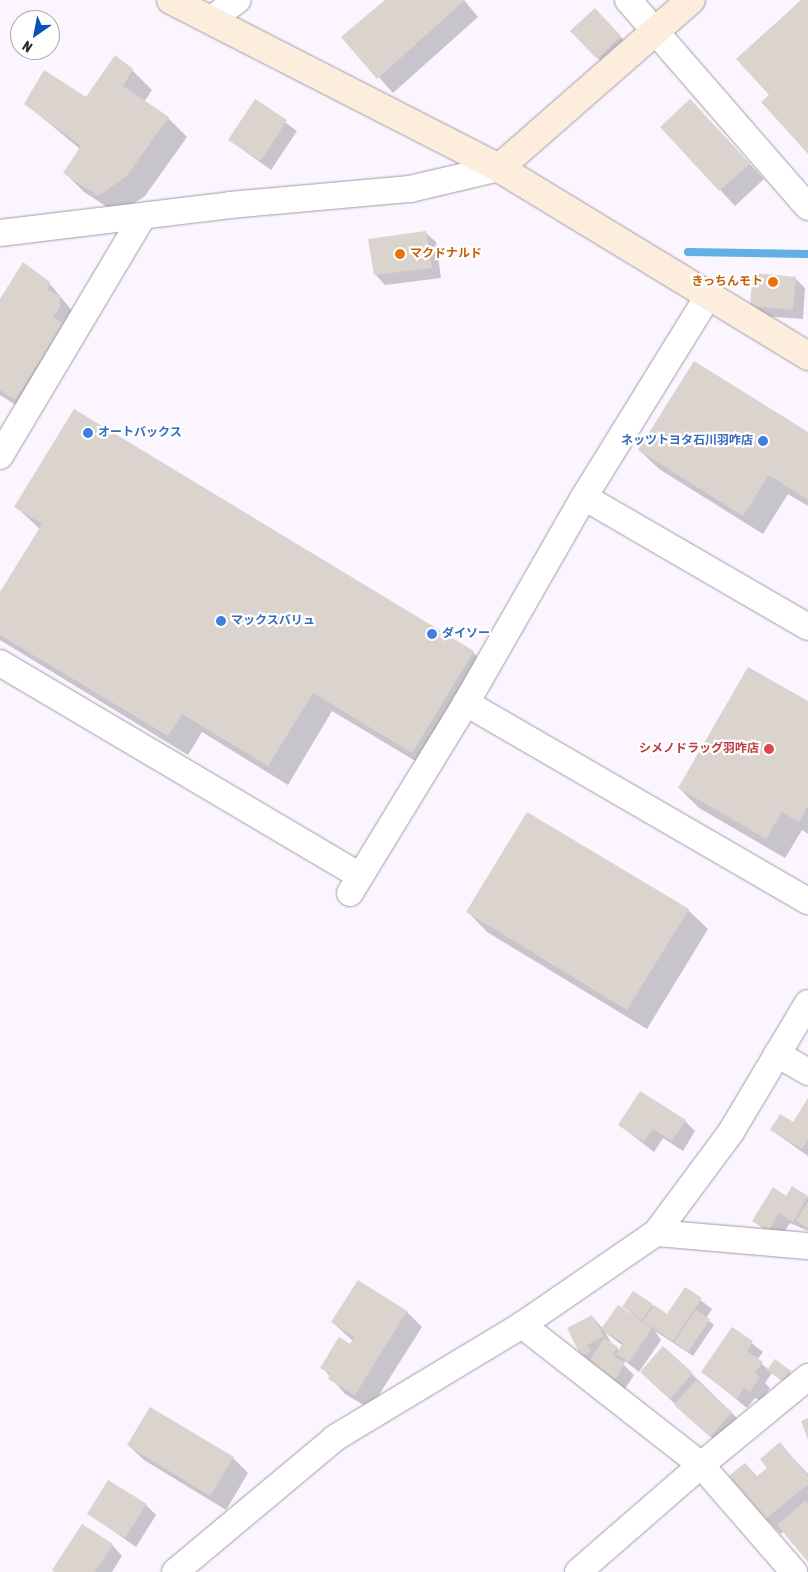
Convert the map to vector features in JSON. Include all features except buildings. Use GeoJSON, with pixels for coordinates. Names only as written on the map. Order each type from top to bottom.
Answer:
{"type":"FeatureCollection","features":[{"type":"Feature","properties":{"kind":"street"},"geometry":{"type":"LineString","coordinates":[[171,0],[499,168],[808,356]]}},
{"type":"Feature","properties":{"kind":"street"},"geometry":{"type":"LineString","coordinates":[[210,20],[238,0]]}},
{"type":"Feature","properties":{"kind":"street"},"geometry":{"type":"LineString","coordinates":[[628,0],[808,206]]}},
{"type":"Feature","properties":{"kind":"street"},"geometry":{"type":"LineString","coordinates":[[0,233],[143,216],[410,190],[499,168],[691,0]]}},
{"type":"Feature","properties":{"kind":"street"},"geometry":{"type":"LineString","coordinates":[[0,456],[143,216]]}},
{"type":"Feature","properties":{"kind":"street"},"geometry":{"type":"LineString","coordinates":[[0,662],[355,885],[466,703],[584,497],[708,296]]}},
{"type":"Feature","properties":{"kind":"street"},"geometry":{"type":"LineString","coordinates":[[584,497],[808,627]]}},
{"type":"Feature","properties":{"kind":"street"},"geometry":{"type":"LineString","coordinates":[[466,703],[808,901]]}},
{"type":"Feature","properties":{"kind":"street"},"geometry":{"type":"LineString","coordinates":[[175,1572],[335,1438],[522,1325],[656,1234],[731,1132],[808,1003]]}},
{"type":"Feature","properties":{"kind":"street"},"geometry":{"type":"LineString","coordinates":[[778,1054],[808,1072]]}},
{"type":"Feature","properties":{"kind":"street"},"geometry":{"type":"LineString","coordinates":[[656,1234],[808,1246]]}},
{"type":"Feature","properties":{"kind":"street"},"geometry":{"type":"LineString","coordinates":[[522,1325],[701,1464],[794,1572]]}},
{"type":"Feature","properties":{"kind":"street"},"geometry":{"type":"LineString","coordinates":[[578,1572],[701,1464],[808,1378]]}},
{"type":"Feature","properties":{"kind":"waterway"},"geometry":{"type":"LineString","coordinates":[[688,252],[808,254]]}},
{"type":"Feature","properties":{"kind":"place","name":"マクドナルド"},"geometry":{"type":"Point","coordinates":[400,254]}},
{"type":"Feature","properties":{"kind":"place","name":"きっちんモト"},"geometry":{"type":"Point","coordinates":[773,282]}},
{"type":"Feature","properties":{"kind":"place","name":"オートバックス"},"geometry":{"type":"Point","coordinates":[88,433]}},
{"type":"Feature","properties":{"kind":"place","name":"ネッツトヨタ石川羽咋店"},"geometry":{"type":"Point","coordinates":[763,441]}},
{"type":"Feature","properties":{"kind":"place","name":"マックスバリュ"},"geometry":{"type":"Point","coordinates":[221,621]}},
{"type":"Feature","properties":{"kind":"place","name":"ダイソー"},"geometry":{"type":"Point","coordinates":[432,634]}},
{"type":"Feature","properties":{"kind":"place","name":"シメノドラッグ羽咋店"},"geometry":{"type":"Point","coordinates":[769,749]}}]}
